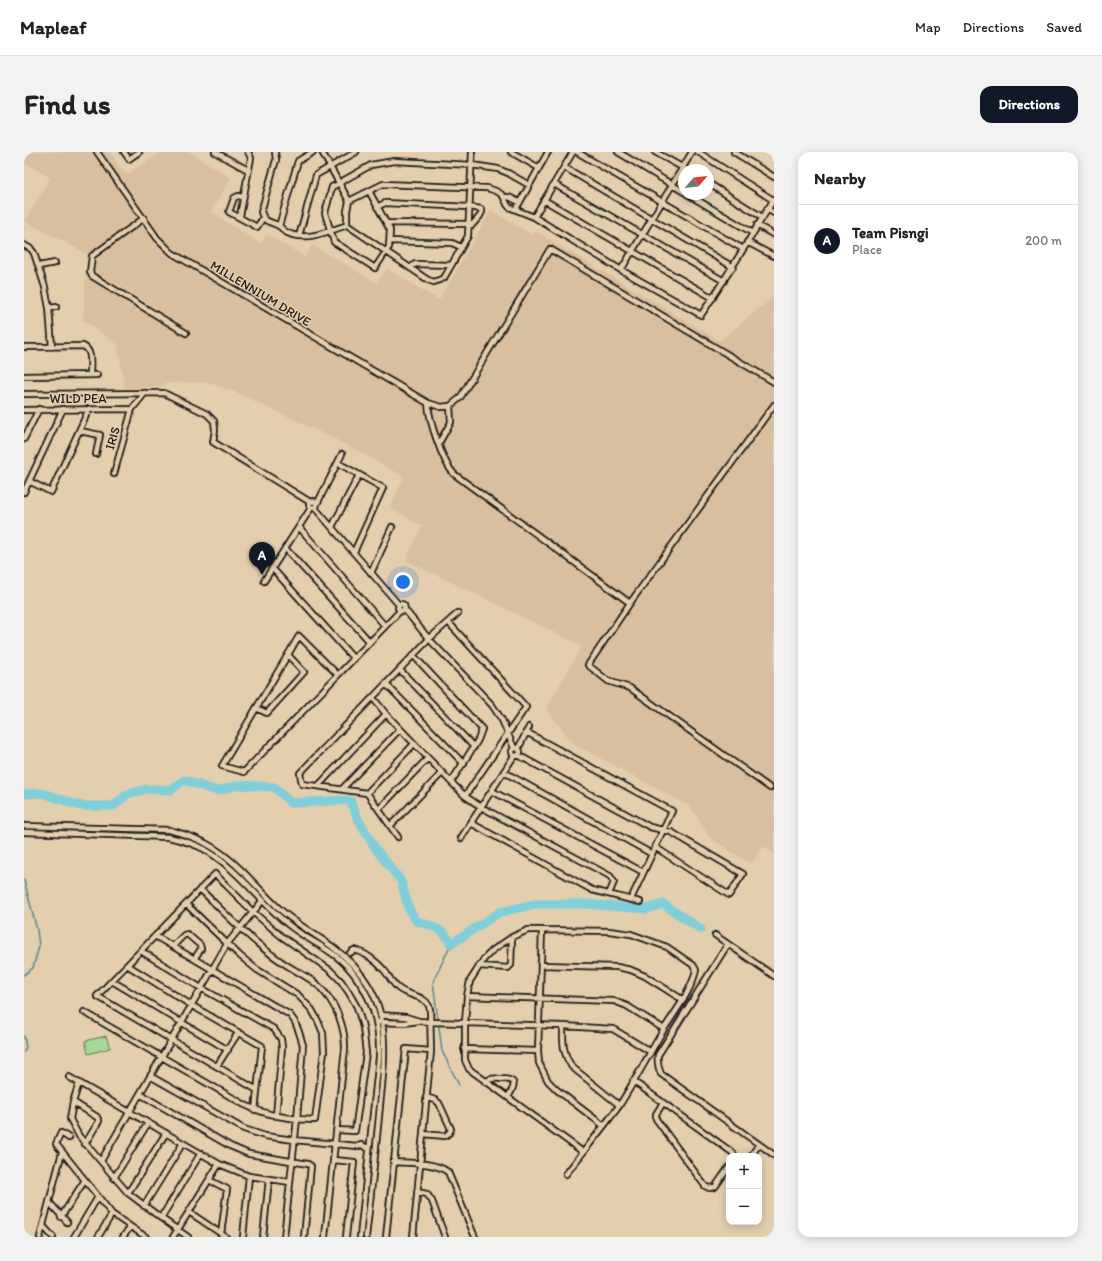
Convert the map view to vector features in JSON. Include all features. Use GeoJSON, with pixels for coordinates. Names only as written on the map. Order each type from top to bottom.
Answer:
{"type":"FeatureCollection","features":[{"type":"Feature","properties":{"kind":"street","name":"MILLENNIUM DRIVE"},"geometry":{"type":"LineString","coordinates":[[97,152],[157,238],[172,253],[428,404],[441,407],[450,406]]}},
{"type":"Feature","properties":{"kind":"street"},"geometry":{"type":"LineString","coordinates":[[124,152],[129,159],[139,152]]}},
{"type":"Feature","properties":{"kind":"street"},"geometry":{"type":"LineString","coordinates":[[215,152],[248,170]]}},
{"type":"Feature","properties":{"kind":"street"},"geometry":{"type":"LineString","coordinates":[[240,216],[250,158],[248,152]]}},
{"type":"Feature","properties":{"kind":"street"},"geometry":{"type":"LineString","coordinates":[[243,197],[238,196],[234,198],[229,212],[240,216],[257,226],[262,218],[261,212],[276,160],[275,152]]}},
{"type":"Feature","properties":{"kind":"street"},"geometry":{"type":"LineString","coordinates":[[279,226],[298,161],[313,152]]}},
{"type":"Feature","properties":{"kind":"street"},"geometry":{"type":"LineString","coordinates":[[322,152],[349,201],[347,225]]}},
{"type":"Feature","properties":{"kind":"street"},"geometry":{"type":"LineString","coordinates":[[299,236],[316,175],[356,152]]}},
{"type":"Feature","properties":{"kind":"street"},"geometry":{"type":"LineString","coordinates":[[347,225],[410,268],[434,282],[444,278],[468,236],[472,152]]}},
{"type":"Feature","properties":{"kind":"street"},"geometry":{"type":"LineString","coordinates":[[511,152],[538,168]]}},
{"type":"Feature","properties":{"kind":"street"},"geometry":{"type":"LineString","coordinates":[[516,209],[548,152]]}},
{"type":"Feature","properties":{"kind":"street"},"geometry":{"type":"LineString","coordinates":[[534,217],[573,152]]}},
{"type":"Feature","properties":{"kind":"street"},"geometry":{"type":"LineString","coordinates":[[577,152],[743,249]]}},
{"type":"Feature","properties":{"kind":"street"},"geometry":{"type":"LineString","coordinates":[[618,152],[678,188]]}},
{"type":"Feature","properties":{"kind":"street"},"geometry":{"type":"LineString","coordinates":[[655,152],[678,165]]}},
{"type":"Feature","properties":{"kind":"street"},"geometry":{"type":"LineString","coordinates":[[687,164],[692,152]]}},
{"type":"Feature","properties":{"kind":"street"},"geometry":{"type":"LineString","coordinates":[[349,201],[383,184],[488,188],[498,192],[504,197],[506,204],[509,207],[534,217],[621,270],[701,315],[733,267],[774,199],[698,152]]}},
{"type":"Feature","properties":{"kind":"street"},"geometry":{"type":"LineString","coordinates":[[734,152],[774,177]]}},
{"type":"Feature","properties":{"kind":"street"},"geometry":{"type":"LineString","coordinates":[[369,191],[390,230],[390,241],[386,252],[375,268],[334,242],[325,213],[332,187],[371,164],[394,161],[472,165],[498,169],[529,185]]}},
{"type":"Feature","properties":{"kind":"street"},"geometry":{"type":"LineString","coordinates":[[564,167],[733,267]]}},
{"type":"Feature","properties":{"kind":"street"},"geometry":{"type":"LineString","coordinates":[[621,270],[672,185],[678,178]]}},
{"type":"Feature","properties":{"kind":"street"},"geometry":{"type":"LineString","coordinates":[[554,184],[724,281]]}},
{"type":"Feature","properties":{"kind":"street"},"geometry":{"type":"LineString","coordinates":[[714,187],[762,217]]}},
{"type":"Feature","properties":{"kind":"street"},"geometry":{"type":"LineString","coordinates":[[504,197],[509,197],[519,202]]}},
{"type":"Feature","properties":{"kind":"street"},"geometry":{"type":"LineString","coordinates":[[544,200],[713,298]]}},
{"type":"Feature","properties":{"kind":"street"},"geometry":{"type":"LineString","coordinates":[[697,200],[753,233]]}},
{"type":"Feature","properties":{"kind":"street"},"geometry":{"type":"LineString","coordinates":[[378,206],[385,203],[469,207],[480,209],[482,212],[472,226],[469,224],[387,223]]}},
{"type":"Feature","properties":{"kind":"street"},"geometry":{"type":"LineString","coordinates":[[768,209],[774,213]]}},
{"type":"Feature","properties":{"kind":"street"},"geometry":{"type":"LineString","coordinates":[[144,218],[92,256],[90,272],[92,276],[186,332]]}},
{"type":"Feature","properties":{"kind":"street"},"geometry":{"type":"LineString","coordinates":[[262,218],[279,226],[284,231],[299,236],[310,237],[347,225]]}},
{"type":"Feature","properties":{"kind":"street"},"geometry":{"type":"LineString","coordinates":[[757,225],[774,235]]}},
{"type":"Feature","properties":{"kind":"street"},"geometry":{"type":"LineString","coordinates":[[390,241],[452,242],[461,247]]}},
{"type":"Feature","properties":{"kind":"street"},"geometry":{"type":"LineString","coordinates":[[747,242],[774,256]]}},
{"type":"Feature","properties":{"kind":"street"},"geometry":{"type":"LineString","coordinates":[[24,245],[31,249],[34,253],[39,266],[49,308],[52,347]]}},
{"type":"Feature","properties":{"kind":"street"},"geometry":{"type":"LineString","coordinates":[[439,443],[451,422],[450,406],[460,398],[550,249],[774,382]]}},
{"type":"Feature","properties":{"kind":"street"},"geometry":{"type":"LineString","coordinates":[[39,266],[55,263]]}},
{"type":"Feature","properties":{"kind":"street"},"geometry":{"type":"LineString","coordinates":[[410,268],[415,264],[451,265]]}},
{"type":"Feature","properties":{"kind":"street"},"geometry":{"type":"LineString","coordinates":[[49,308],[56,307]]}},
{"type":"Feature","properties":{"kind":"street"},"geometry":{"type":"LineString","coordinates":[[24,342],[24,352]]}},
{"type":"Feature","properties":{"kind":"street"},"geometry":{"type":"LineString","coordinates":[[24,347],[83,346],[90,352],[90,375]]}},
{"type":"Feature","properties":{"kind":"street"},"geometry":{"type":"LineString","coordinates":[[24,376],[97,375]]}},
{"type":"Feature","properties":{"kind":"street"},"geometry":{"type":"LineString","coordinates":[[132,409],[145,393]]}},
{"type":"Feature","properties":{"kind":"street"},"geometry":{"type":"LineString","coordinates":[[24,394],[164,393],[207,414],[214,421],[215,430],[213,442],[310,502],[309,505],[314,507],[354,552],[399,605],[398,608],[402,610],[492,705],[508,733],[516,752],[650,827],[671,832],[743,874],[729,895],[655,847]]}},
{"type":"Feature","properties":{"kind":"street"},"geometry":{"type":"LineString","coordinates":[[428,404],[428,413],[439,443],[449,469],[454,474],[630,603]]}},
{"type":"Feature","properties":{"kind":"street"},"geometry":{"type":"LineString","coordinates":[[770,788],[630,688],[608,681],[588,665],[630,603],[774,405]]}},
{"type":"Feature","properties":{"kind":"street"},"geometry":{"type":"LineString","coordinates":[[29,481],[51,492],[80,431],[89,408]]}},
{"type":"Feature","properties":{"kind":"street","name":"WILD PEA"},"geometry":{"type":"LineString","coordinates":[[24,410],[89,408],[132,409]]}},
{"type":"Feature","properties":{"kind":"street"},"geometry":{"type":"LineString","coordinates":[[24,438],[39,409]]}},
{"type":"Feature","properties":{"kind":"street"},"geometry":{"type":"LineString","coordinates":[[24,492],[63,409]]}},
{"type":"Feature","properties":{"kind":"street","name":"IRIS"},"geometry":{"type":"LineString","coordinates":[[114,474],[132,409]]}},
{"type":"Feature","properties":{"kind":"street"},"geometry":{"type":"LineString","coordinates":[[80,431],[100,435],[96,454]]}},
{"type":"Feature","properties":{"kind":"street"},"geometry":{"type":"LineString","coordinates":[[264,581],[299,527],[314,507],[342,454]]}},
{"type":"Feature","properties":{"kind":"street"},"geometry":{"type":"LineString","coordinates":[[338,463],[383,488],[354,552]]}},
{"type":"Feature","properties":{"kind":"street"},"geometry":{"type":"LineString","coordinates":[[332,527],[359,475]]}},
{"type":"Feature","properties":{"kind":"street"},"geometry":{"type":"LineString","coordinates":[[299,527],[385,626]]}},
{"type":"Feature","properties":{"kind":"street"},"geometry":{"type":"LineString","coordinates":[[371,573],[392,527]]}},
{"type":"Feature","properties":{"kind":"street"},"geometry":{"type":"LineString","coordinates":[[285,548],[370,642]]}},
{"type":"Feature","properties":{"kind":"street"},"geometry":{"type":"LineString","coordinates":[[272,568],[354,659]]}},
{"type":"Feature","properties":{"kind":"street"},"geometry":{"type":"LineString","coordinates":[[338,675],[299,636],[222,766],[244,772],[402,610]]}},
{"type":"Feature","properties":{"kind":"street"},"geometry":{"type":"LineString","coordinates":[[398,837],[367,793],[302,784],[300,773],[429,639],[458,613]]}},
{"type":"Feature","properties":{"kind":"street"},"geometry":{"type":"LineString","coordinates":[[448,622],[526,706],[465,796]]}},
{"type":"Feature","properties":{"kind":"street"},"geometry":{"type":"LineString","coordinates":[[256,708],[268,713],[304,672],[288,655]]}},
{"type":"Feature","properties":{"kind":"street"},"geometry":{"type":"LineString","coordinates":[[414,656],[482,730],[464,764],[451,782]]}},
{"type":"Feature","properties":{"kind":"street"},"geometry":{"type":"LineString","coordinates":[[400,670],[474,747]]}},
{"type":"Feature","properties":{"kind":"street"},"geometry":{"type":"LineString","coordinates":[[386,684],[464,764]]}},
{"type":"Feature","properties":{"kind":"street"},"geometry":{"type":"LineString","coordinates":[[373,698],[414,744],[465,796],[481,807],[610,876],[614,882],[609,894]]}},
{"type":"Feature","properties":{"kind":"street"},"geometry":{"type":"LineString","coordinates":[[318,786],[386,714]]}},
{"type":"Feature","properties":{"kind":"street"},"geometry":{"type":"LineString","coordinates":[[461,838],[504,772],[529,727]]}},
{"type":"Feature","properties":{"kind":"street"},"geometry":{"type":"LineString","coordinates":[[342,789],[400,729]]}},
{"type":"Feature","properties":{"kind":"street"},"geometry":{"type":"LineString","coordinates":[[526,732],[672,811],[631,899]]}},
{"type":"Feature","properties":{"kind":"street"},"geometry":{"type":"LineString","coordinates":[[367,793],[414,744]]}},
{"type":"Feature","properties":{"kind":"street"},"geometry":{"type":"LineString","coordinates":[[379,809],[428,758]]}},
{"type":"Feature","properties":{"kind":"street"},"geometry":{"type":"LineString","coordinates":[[504,772],[652,854]]}},
{"type":"Feature","properties":{"kind":"street"},"geometry":{"type":"LineString","coordinates":[[390,826],[442,773]]}},
{"type":"Feature","properties":{"kind":"street"},"geometry":{"type":"LineString","coordinates":[[492,791],[643,872]]}},
{"type":"Feature","properties":{"kind":"street"},"geometry":{"type":"LineString","coordinates":[[471,823],[592,890],[640,902]]}},
{"type":"Feature","properties":{"kind":"street"},"geometry":{"type":"LineString","coordinates":[[24,826],[170,830],[206,843],[225,856],[284,913],[332,946],[352,964],[362,976],[374,998],[379,1022],[380,1057],[368,1148],[360,1237]]}},
{"type":"Feature","properties":{"kind":"street"},"geometry":{"type":"LineString","coordinates":[[24,832],[170,837],[186,841],[202,848],[221,861],[262,902],[294,929],[329,950],[349,967],[357,978],[378,1016]]}},
{"type":"Feature","properties":{"kind":"street"},"geometry":{"type":"LineString","coordinates":[[257,1090],[97,996],[215,874],[281,936],[330,970],[349,993],[357,1007],[363,1027],[366,1054],[355,1131],[337,1130]]}},
{"type":"Feature","properties":{"kind":"street"},"geometry":{"type":"LineString","coordinates":[[200,889],[240,928],[280,961],[312,980],[326,994],[336,1010],[343,1027],[345,1039],[326,1237]]}},
{"type":"Feature","properties":{"kind":"street"},"geometry":{"type":"LineString","coordinates":[[101,1161],[228,944],[266,897]]}},
{"type":"Feature","properties":{"kind":"street"},"geometry":{"type":"LineString","coordinates":[[84,1012],[255,1110],[276,1116],[316,1120],[324,1052],[323,1033],[312,1010],[298,995],[256,969],[186,904]]}},
{"type":"Feature","properties":{"kind":"street"},"geometry":{"type":"LineString","coordinates":[[566,1174],[584,1152],[604,1126],[619,1105],[683,1000],[695,976],[696,970],[693,965],[667,947],[631,934],[609,931],[528,930],[512,936],[493,950],[479,966],[470,981],[467,996],[465,1023],[465,1060],[469,1069],[485,1082],[584,1152]]}},
{"type":"Feature","properties":{"kind":"street"},"geometry":{"type":"LineString","coordinates":[[542,930],[538,1051],[539,1063],[548,1081],[604,1126]]}},
{"type":"Feature","properties":{"kind":"street"},"geometry":{"type":"LineString","coordinates":[[173,946],[187,934],[200,945],[201,948],[194,959]]}},
{"type":"Feature","properties":{"kind":"street"},"geometry":{"type":"LineString","coordinates":[[715,935],[774,976]]}},
{"type":"Feature","properties":{"kind":"street"},"geometry":{"type":"LineString","coordinates":[[156,936],[290,1015],[295,1022],[303,1045],[297,1119],[284,1237]]}},
{"type":"Feature","properties":{"kind":"street"},"geometry":{"type":"LineString","coordinates":[[479,966],[508,968],[511,966],[512,936]]}},
{"type":"Feature","properties":{"kind":"street"},"geometry":{"type":"LineString","coordinates":[[728,944],[658,1055],[658,1068],[661,1074],[774,1155]]}},
{"type":"Feature","properties":{"kind":"street"},"geometry":{"type":"LineString","coordinates":[[350,953],[354,950],[365,954],[384,970],[398,988],[405,993],[424,999],[429,1004],[431,1022],[431,1051],[413,1237]]}},
{"type":"Feature","properties":{"kind":"street"},"geometry":{"type":"LineString","coordinates":[[141,951],[201,988],[274,1029],[279,1035],[282,1047],[276,1116]]}},
{"type":"Feature","properties":{"kind":"street"},"geometry":{"type":"LineString","coordinates":[[541,964],[617,967],[631,970],[645,976],[683,1000]]}},
{"type":"Feature","properties":{"kind":"street"},"geometry":{"type":"LineString","coordinates":[[127,965],[191,1005],[262,1046],[255,1110]]}},
{"type":"Feature","properties":{"kind":"street"},"geometry":{"type":"LineString","coordinates":[[112,981],[228,1050]]}},
{"type":"Feature","properties":{"kind":"street"},"geometry":{"type":"LineString","coordinates":[[467,996],[540,1000],[614,1001],[627,1006],[664,1029]]}},
{"type":"Feature","properties":{"kind":"street"},"geometry":{"type":"LineString","coordinates":[[378,1016],[400,1016],[419,1021]]}},
{"type":"Feature","properties":{"kind":"street"},"geometry":{"type":"LineString","coordinates":[[399,1022],[400,1016]]}},
{"type":"Feature","properties":{"kind":"street"},"geometry":{"type":"LineString","coordinates":[[379,1022],[419,1021],[613,1029],[651,1052]]}},
{"type":"Feature","properties":{"kind":"street"},"geometry":{"type":"LineString","coordinates":[[366,1237],[384,1057],[384,1037],[379,1022]]}},
{"type":"Feature","properties":{"kind":"street"},"geometry":{"type":"LineString","coordinates":[[564,1026],[564,1051],[567,1060],[572,1067],[619,1105]]}},
{"type":"Feature","properties":{"kind":"street"},"geometry":{"type":"LineString","coordinates":[[217,1066],[238,1033]]}},
{"type":"Feature","properties":{"kind":"street"},"geometry":{"type":"LineString","coordinates":[[386,1237],[406,1049],[431,1051]]}},
{"type":"Feature","properties":{"kind":"street"},"geometry":{"type":"LineString","coordinates":[[464,1049],[538,1051]]}},
{"type":"Feature","properties":{"kind":"street"},"geometry":{"type":"LineString","coordinates":[[150,1076],[244,1129],[265,1136],[335,1144],[362,1145],[368,1148],[376,1149]]}},
{"type":"Feature","properties":{"kind":"street"},"geometry":{"type":"LineString","coordinates":[[69,1077],[219,1164],[249,1176],[290,1182]]}},
{"type":"Feature","properties":{"kind":"street"},"geometry":{"type":"LineString","coordinates":[[485,1082],[492,1078],[509,1079],[514,1083],[514,1088],[508,1097]]}},
{"type":"Feature","properties":{"kind":"street"},"geometry":{"type":"LineString","coordinates":[[633,1081],[733,1153]]}},
{"type":"Feature","properties":{"kind":"street"},"geometry":{"type":"LineString","coordinates":[[79,1083],[73,1102],[70,1119],[85,1144],[128,1193],[188,1237]]}},
{"type":"Feature","properties":{"kind":"street"},"geometry":{"type":"LineString","coordinates":[[140,1094],[230,1146],[249,1154],[308,1164],[311,1166],[304,1237]]}},
{"type":"Feature","properties":{"kind":"street"},"geometry":{"type":"LineString","coordinates":[[423,1134],[445,1136],[449,1134],[451,1129],[439,1103],[426,1097]]}},
{"type":"Feature","properties":{"kind":"street"},"geometry":{"type":"LineString","coordinates":[[73,1102],[97,1117],[99,1121],[85,1144]]}},
{"type":"Feature","properties":{"kind":"street"},"geometry":{"type":"LineString","coordinates":[[663,1102],[656,1114],[656,1118],[705,1186],[709,1188],[715,1187],[726,1171]]}},
{"type":"Feature","properties":{"kind":"street"},"geometry":{"type":"LineString","coordinates":[[114,1178],[148,1123]]}},
{"type":"Feature","properties":{"kind":"street"},"geometry":{"type":"LineString","coordinates":[[128,1193],[166,1133]]}},
{"type":"Feature","properties":{"kind":"street"},"geometry":{"type":"LineString","coordinates":[[69,1138],[61,1134],[56,1144],[112,1214],[146,1237]]}},
{"type":"Feature","properties":{"kind":"street"},"geometry":{"type":"LineString","coordinates":[[144,1206],[183,1143]]}},
{"type":"Feature","properties":{"kind":"street"},"geometry":{"type":"LineString","coordinates":[[753,1153],[759,1144]]}},
{"type":"Feature","properties":{"kind":"street"},"geometry":{"type":"LineString","coordinates":[[40,1237],[62,1152]]}},
{"type":"Feature","properties":{"kind":"street"},"geometry":{"type":"LineString","coordinates":[[161,1218],[201,1153]]}},
{"type":"Feature","properties":{"kind":"street"},"geometry":{"type":"LineString","coordinates":[[334,1160],[354,1162],[346,1237]]}},
{"type":"Feature","properties":{"kind":"street"},"geometry":{"type":"LineString","coordinates":[[393,1162],[436,1166],[443,1168],[448,1172],[475,1237]]}},
{"type":"Feature","properties":{"kind":"street"},"geometry":{"type":"LineString","coordinates":[[173,1237],[219,1164]]}},
{"type":"Feature","properties":{"kind":"street"},"geometry":{"type":"LineString","coordinates":[[243,1237],[249,1176]]}},
{"type":"Feature","properties":{"kind":"street"},"geometry":{"type":"LineString","coordinates":[[61,1217],[85,1180]]}},
{"type":"Feature","properties":{"kind":"street"},"geometry":{"type":"LineString","coordinates":[[209,1180],[226,1189],[224,1235]]}},
{"type":"Feature","properties":{"kind":"street"},"geometry":{"type":"LineString","coordinates":[[263,1237],[269,1180]]}},
{"type":"Feature","properties":{"kind":"street"},"geometry":{"type":"LineString","coordinates":[[417,1192],[427,1194],[432,1201],[445,1237]]}},
{"type":"Feature","properties":{"kind":"street"},"geometry":{"type":"LineString","coordinates":[[74,1237],[98,1197]]}},
{"type":"Feature","properties":{"kind":"street"},"geometry":{"type":"LineString","coordinates":[[49,1202],[67,1222]]}},
{"type":"Feature","properties":{"kind":"street"},"geometry":{"type":"LineString","coordinates":[[189,1212],[224,1235]]}},
{"type":"Feature","properties":{"kind":"street"},"geometry":{"type":"LineString","coordinates":[[98,1237],[112,1214]]}},
{"type":"Feature","properties":{"kind":"street"},"geometry":{"type":"LineString","coordinates":[[43,1226],[53,1237]]}},
{"type":"Feature","properties":{"kind":"street"},"geometry":{"type":"LineString","coordinates":[[123,1237],[130,1227]]}},
{"type":"Feature","properties":{"kind":"shaded area"},"geometry":{"type":"Polygon","coordinates":[[[24,152],[109,152],[124,172],[128,174],[162,152],[190,152],[231,178],[211,212],[261,244],[266,234],[305,257],[312,245],[377,283],[387,269],[439,300],[491,210],[532,235],[535,231],[720,341],[774,296],[774,854],[764,846],[751,864],[710,838],[691,807],[574,744],[546,709],[582,646],[406,560],[422,526],[390,508],[403,479],[401,475],[345,444],[236,392],[206,382],[168,383],[161,386],[125,388],[117,344],[83,320],[87,254],[25,221],[50,178],[24,162],[24,152]]]}},
{"type":"Feature","properties":{"kind":"green space"},"geometry":{"type":"Polygon","coordinates":[[[106,1036],[110,1048],[88,1054],[85,1041],[106,1036]]]}},
{"type":"Feature","properties":{"kind":"waterway"},"geometry":{"type":"LineString","coordinates":[[24,794],[42,793],[81,806],[113,806],[128,794],[147,789],[171,790],[184,780],[217,791],[239,785],[274,787],[291,803],[350,800],[357,817],[375,848],[401,881],[409,909],[416,921],[437,928],[445,934],[451,944],[500,912],[535,904],[585,904],[647,909],[663,904],[701,929]]}},
{"type":"Feature","properties":{"kind":"waterway"},"geometry":{"type":"LineString","coordinates":[[24,880],[37,930],[39,946],[33,968],[24,975]]}},
{"type":"Feature","properties":{"kind":"waterway"},"geometry":{"type":"LineString","coordinates":[[451,944],[433,982],[442,1051],[459,1085]]}},
{"type":"Feature","properties":{"kind":"waterway"},"geometry":{"type":"LineString","coordinates":[[24,1036],[26,1047],[24,1052]]}},
{"type":"Feature","properties":{"kind":"place","name":"Team Pisngi"},"geometry":{"type":"Point","coordinates":[262,575]}}]}
